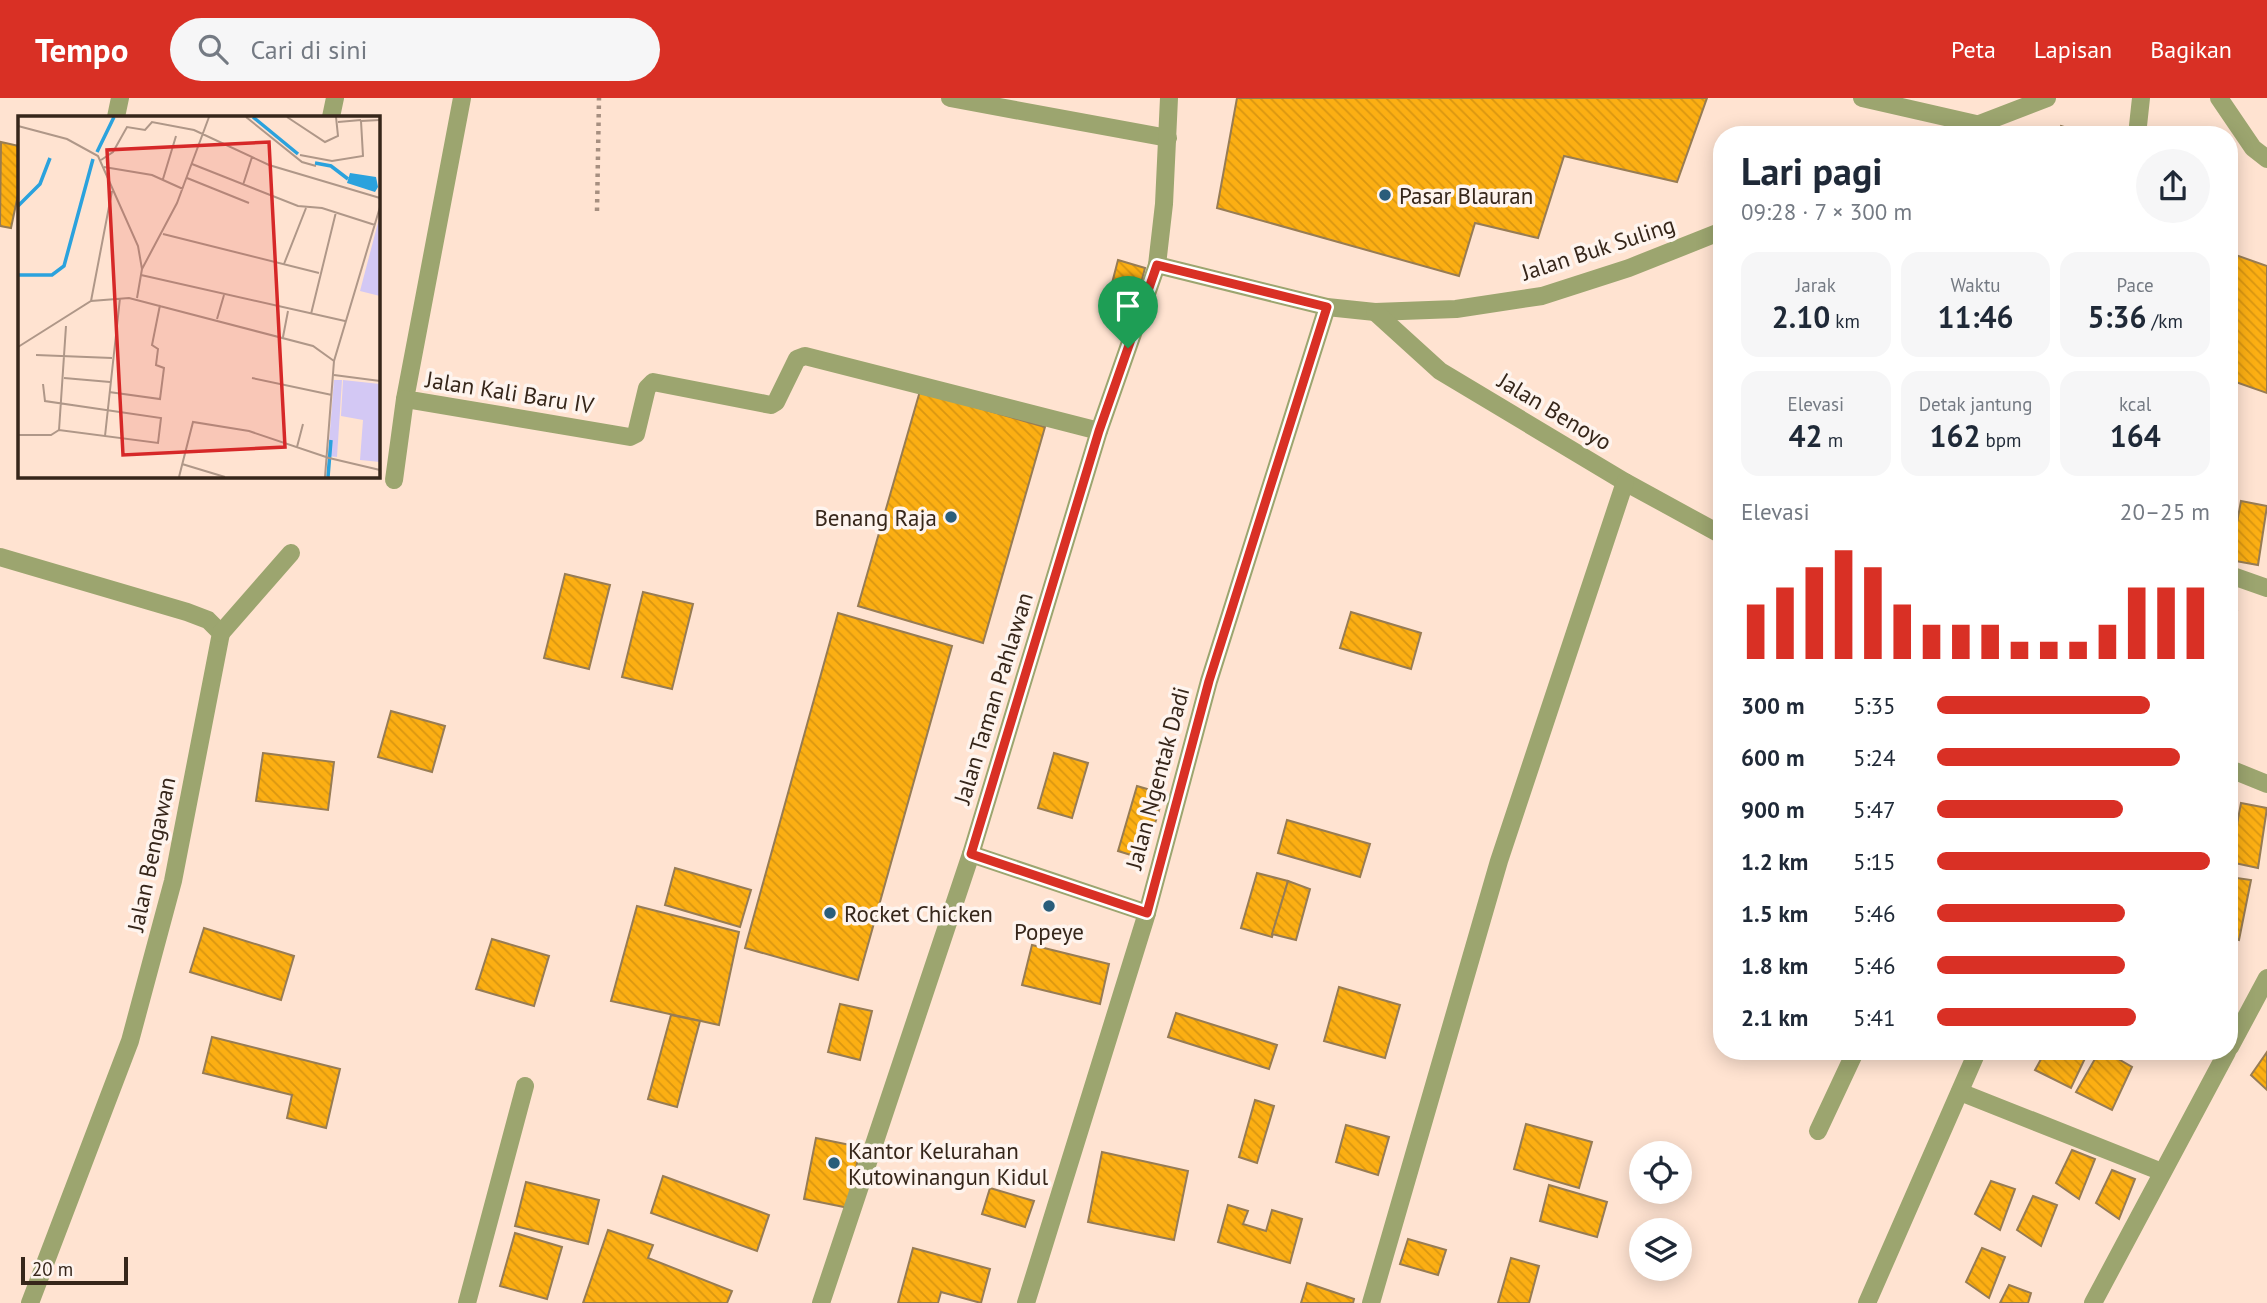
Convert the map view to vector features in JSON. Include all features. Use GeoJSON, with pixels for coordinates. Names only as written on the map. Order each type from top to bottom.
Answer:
{"type":"FeatureCollection","features":[{"type":"Feature","properties":{"kind":"street"},"geometry":{"type":"LineString","coordinates":[[116,116],[120,98]]}},
{"type":"Feature","properties":{"kind":"street"},"geometry":{"type":"LineString","coordinates":[[331,116],[335,98]]}},
{"type":"Feature","properties":{"kind":"street","name":"Jalan Kali Baru IV"},"geometry":{"type":"LineString","coordinates":[[462,98],[405,399],[630,437],[636,433],[647,388],[653,382],[771,405],[779,396],[797,359],[805,356],[1099,431]]}},
{"type":"Feature","properties":{"kind":"street"},"geometry":{"type":"LineString","coordinates":[[950,98],[1167,138]]}},
{"type":"Feature","properties":{"kind":"street","name":"Jalan Taman Pahlawan"},"geometry":{"type":"LineString","coordinates":[[821,1303],[971,854],[1099,431],[1157,265],[1169,98]]}},
{"type":"Feature","properties":{"kind":"street"},"geometry":{"type":"LineString","coordinates":[[1862,98],[1976,124]]}},
{"type":"Feature","properties":{"kind":"street"},"geometry":{"type":"LineString","coordinates":[[1971,126],[2047,98]]}},
{"type":"Feature","properties":{"kind":"street"},"geometry":{"type":"LineString","coordinates":[[2138,126],[2141,98]]}},
{"type":"Feature","properties":{"kind":"street"},"geometry":{"type":"LineString","coordinates":[[2220,98],[2253,148],[2267,159]]}},
{"type":"Feature","properties":{"kind":"street","name":"Jalan Buk Suling"},"geometry":{"type":"LineString","coordinates":[[1157,265],[1327,307],[1375,312],[1456,309],[1542,296],[1629,268],[1713,235]]}},
{"type":"Feature","properties":{"kind":"street","name":"Jalan Ngentak Dadi"},"geometry":{"type":"LineString","coordinates":[[1026,1303],[1147,913],[1209,681],[1327,307]]}},
{"type":"Feature","properties":{"kind":"street","name":"Jalan Benoyo"},"geometry":{"type":"LineString","coordinates":[[1375,312],[1440,371],[1625,482],[1713,530]]}},
{"type":"Feature","properties":{"kind":"street"},"geometry":{"type":"LineString","coordinates":[[394,480],[405,399]]}},
{"type":"Feature","properties":{"kind":"street"},"geometry":{"type":"LineString","coordinates":[[1371,1303],[1500,861],[1625,482]]}},
{"type":"Feature","properties":{"kind":"street"},"geometry":{"type":"LineString","coordinates":[[0,556],[187,611],[208,620],[221,633],[290,553]]}},
{"type":"Feature","properties":{"kind":"street"},"geometry":{"type":"LineString","coordinates":[[2238,578],[2267,588]]}},
{"type":"Feature","properties":{"kind":"street","name":"Jalan Bengawan"},"geometry":{"type":"LineString","coordinates":[[30,1303],[130,1041],[173,881],[221,633]]}},
{"type":"Feature","properties":{"kind":"street"},"geometry":{"type":"LineString","coordinates":[[2238,772],[2267,784]]}},
{"type":"Feature","properties":{"kind":"street"},"geometry":{"type":"LineString","coordinates":[[971,854],[1147,913]]}},
{"type":"Feature","properties":{"kind":"street"},"geometry":{"type":"LineString","coordinates":[[2238,1032],[2267,978]]}},
{"type":"Feature","properties":{"kind":"street"},"geometry":{"type":"LineString","coordinates":[[1818,1131],[1851,1060]]}},
{"type":"Feature","properties":{"kind":"street"},"geometry":{"type":"LineString","coordinates":[[1867,1303],[1974,1060]]}},
{"type":"Feature","properties":{"kind":"street"},"geometry":{"type":"LineString","coordinates":[[2093,1303],[2223,1060]]}},
{"type":"Feature","properties":{"kind":"street"},"geometry":{"type":"LineString","coordinates":[[467,1303],[525,1086]]}},
{"type":"Feature","properties":{"kind":"street"},"geometry":{"type":"LineString","coordinates":[[1960,1092],[2162,1172]]}},
{"type":"Feature","properties":{"kind":"path"},"geometry":{"type":"LineString","coordinates":[[597,211],[599,98]]}},
{"type":"Feature","properties":{"kind":"building","name":"Pasar Blauran"},"geometry":{"type":"Polygon","coordinates":[[[1237,98],[1707,98],[1677,182],[1564,156],[1538,238],[1475,223],[1459,276],[1217,208],[1237,98]]]}},
{"type":"Feature","properties":{"kind":"building"},"geometry":{"type":"Polygon","coordinates":[[[1,142],[18,146],[18,195],[11,228],[0,226],[1,142]]]}},
{"type":"Feature","properties":{"kind":"building"},"geometry":{"type":"Polygon","coordinates":[[[2238,256],[2267,266],[2267,393],[2238,383],[2238,256]]]}},
{"type":"Feature","properties":{"kind":"building"},"geometry":{"type":"Polygon","coordinates":[[[1118,260],[1145,268],[1130,326],[1103,318],[1118,260]]]}},
{"type":"Feature","properties":{"kind":"building","name":"Benang Raja"},"geometry":{"type":"Polygon","coordinates":[[[920,391],[1045,427],[983,643],[858,606],[920,391]]]}},
{"type":"Feature","properties":{"kind":"building"},"geometry":{"type":"Polygon","coordinates":[[[2241,501],[2267,506],[2258,565],[2238,561],[2238,517],[2241,501]]]}},
{"type":"Feature","properties":{"kind":"building"},"geometry":{"type":"Polygon","coordinates":[[[565,574],[610,585],[589,669],[544,658],[565,574]]]}},
{"type":"Feature","properties":{"kind":"building"},"geometry":{"type":"Polygon","coordinates":[[[643,592],[693,604],[672,689],[622,677],[643,592]]]}},
{"type":"Feature","properties":{"kind":"building"},"geometry":{"type":"Polygon","coordinates":[[[1351,612],[1421,633],[1411,669],[1340,648],[1351,612]]]}},
{"type":"Feature","properties":{"kind":"building"},"geometry":{"type":"Polygon","coordinates":[[[838,613],[952,646],[858,980],[745,948],[838,613]]]}},
{"type":"Feature","properties":{"kind":"building"},"geometry":{"type":"Polygon","coordinates":[[[391,711],[445,726],[432,772],[378,757],[391,711]]]}},
{"type":"Feature","properties":{"kind":"building"},"geometry":{"type":"Polygon","coordinates":[[[263,753],[334,762],[328,810],[256,801],[263,753]]]}},
{"type":"Feature","properties":{"kind":"building"},"geometry":{"type":"Polygon","coordinates":[[[1054,753],[1088,763],[1072,818],[1038,808],[1054,753]]]}},
{"type":"Feature","properties":{"kind":"building"},"geometry":{"type":"Polygon","coordinates":[[[1137,786],[1164,794],[1144,859],[1118,851],[1137,786]]]}},
{"type":"Feature","properties":{"kind":"building"},"geometry":{"type":"Polygon","coordinates":[[[2241,803],[2267,808],[2258,868],[2238,864],[2238,819],[2241,803]]]}},
{"type":"Feature","properties":{"kind":"building"},"geometry":{"type":"Polygon","coordinates":[[[1287,820],[1370,844],[1360,877],[1278,853],[1287,820]]]}},
{"type":"Feature","properties":{"kind":"building"},"geometry":{"type":"Polygon","coordinates":[[[675,868],[751,890],[740,927],[665,905],[675,868]]]}},
{"type":"Feature","properties":{"kind":"building"},"geometry":{"type":"Polygon","coordinates":[[[1257,873],[1288,881],[1272,937],[1241,928],[1257,873]]]}},
{"type":"Feature","properties":{"kind":"building"},"geometry":{"type":"Polygon","coordinates":[[[2238,878],[2251,880],[2238,940],[2238,878]]]}},
{"type":"Feature","properties":{"kind":"building"},"geometry":{"type":"Polygon","coordinates":[[[1288,881],[1310,889],[1296,940],[1272,934],[1288,881]]]}},
{"type":"Feature","properties":{"kind":"building"},"geometry":{"type":"Polygon","coordinates":[[[637,906],[739,932],[719,1025],[611,1001],[637,906]]]}},
{"type":"Feature","properties":{"kind":"building"},"geometry":{"type":"Polygon","coordinates":[[[204,928],[294,956],[281,1000],[190,972],[204,928]]]}},
{"type":"Feature","properties":{"kind":"building"},"geometry":{"type":"Polygon","coordinates":[[[492,939],[549,956],[534,1006],[476,989],[492,939]]]}},
{"type":"Feature","properties":{"kind":"building"},"geometry":{"type":"Polygon","coordinates":[[[1032,945],[1109,964],[1100,1004],[1022,985],[1032,945]]]}},
{"type":"Feature","properties":{"kind":"building"},"geometry":{"type":"Polygon","coordinates":[[[1339,987],[1400,1005],[1385,1058],[1324,1041],[1339,987]]]}},
{"type":"Feature","properties":{"kind":"building"},"geometry":{"type":"Polygon","coordinates":[[[840,1004],[872,1011],[860,1060],[828,1052],[840,1004]]]}},
{"type":"Feature","properties":{"kind":"building"},"geometry":{"type":"Polygon","coordinates":[[[1176,1013],[1277,1045],[1269,1069],[1168,1037],[1176,1013]]]}},
{"type":"Feature","properties":{"kind":"building"},"geometry":{"type":"Polygon","coordinates":[[[671,1015],[700,1021],[677,1107],[648,1099],[671,1015]]]}},
{"type":"Feature","properties":{"kind":"building"},"geometry":{"type":"Polygon","coordinates":[[[212,1037],[340,1069],[326,1128],[287,1118],[292,1095],[203,1073],[212,1037]]]}},
{"type":"Feature","properties":{"kind":"building"},"geometry":{"type":"Polygon","coordinates":[[[2267,1052],[2267,1090],[2251,1075],[2267,1052]]]}},
{"type":"Feature","properties":{"kind":"building"},"geometry":{"type":"Polygon","coordinates":[[[2041,1060],[2084,1060],[2071,1088],[2035,1070],[2041,1060]]]}},
{"type":"Feature","properties":{"kind":"building"},"geometry":{"type":"Polygon","coordinates":[[[2094,1060],[2120,1060],[2132,1067],[2112,1110],[2076,1092],[2094,1060]]]}},
{"type":"Feature","properties":{"kind":"building"},"geometry":{"type":"Polygon","coordinates":[[[1255,1100],[1274,1106],[1257,1163],[1239,1157],[1255,1100]]]}},
{"type":"Feature","properties":{"kind":"building"},"geometry":{"type":"Polygon","coordinates":[[[1526,1124],[1592,1142],[1579,1188],[1514,1169],[1526,1124]]]}},
{"type":"Feature","properties":{"kind":"building"},"geometry":{"type":"Polygon","coordinates":[[[1346,1125],[1389,1137],[1378,1175],[1336,1162],[1346,1125]]]}},
{"type":"Feature","properties":{"kind":"building","name":"Kantor Kelurahan Kutowinangun Kidul"},"geometry":{"type":"Polygon","coordinates":[[[816,1138],[860,1147],[849,1208],[804,1199],[816,1138]]]}},
{"type":"Feature","properties":{"kind":"building"},"geometry":{"type":"Polygon","coordinates":[[[2072,1150],[2095,1159],[2079,1199],[2056,1183],[2072,1150]]]}},
{"type":"Feature","properties":{"kind":"building"},"geometry":{"type":"Polygon","coordinates":[[[1102,1152],[1188,1171],[1174,1240],[1088,1222],[1102,1152]]]}},
{"type":"Feature","properties":{"kind":"building"},"geometry":{"type":"Polygon","coordinates":[[[2112,1170],[2135,1179],[2119,1219],[2096,1203],[2112,1170]]]}},
{"type":"Feature","properties":{"kind":"building"},"geometry":{"type":"Polygon","coordinates":[[[663,1176],[769,1215],[757,1251],[651,1213],[663,1176]]]}},
{"type":"Feature","properties":{"kind":"building"},"geometry":{"type":"Polygon","coordinates":[[[1991,1181],[2015,1189],[2000,1230],[1975,1214],[1991,1181]]]}},
{"type":"Feature","properties":{"kind":"building"},"geometry":{"type":"Polygon","coordinates":[[[526,1182],[599,1200],[588,1244],[515,1226],[526,1182]]]}},
{"type":"Feature","properties":{"kind":"building"},"geometry":{"type":"Polygon","coordinates":[[[1549,1185],[1607,1202],[1597,1237],[1540,1221],[1549,1185]]]}},
{"type":"Feature","properties":{"kind":"building"},"geometry":{"type":"Polygon","coordinates":[[[990,1188],[1034,1201],[1025,1227],[982,1214],[990,1188]]]}},
{"type":"Feature","properties":{"kind":"building"},"geometry":{"type":"Polygon","coordinates":[[[2033,1196],[2057,1205],[2041,1246],[2017,1230],[2033,1196]]]}},
{"type":"Feature","properties":{"kind":"building"},"geometry":{"type":"Polygon","coordinates":[[[1228,1205],[1248,1211],[1243,1224],[1266,1231],[1272,1210],[1302,1219],[1290,1263],[1218,1242],[1228,1205]]]}},
{"type":"Feature","properties":{"kind":"building"},"geometry":{"type":"Polygon","coordinates":[[[608,1230],[653,1245],[648,1258],[732,1291],[727,1303],[583,1303],[608,1230]]]}},
{"type":"Feature","properties":{"kind":"building"},"geometry":{"type":"Polygon","coordinates":[[[515,1233],[562,1247],[547,1299],[500,1286],[515,1233]]]}},
{"type":"Feature","properties":{"kind":"building"},"geometry":{"type":"Polygon","coordinates":[[[1408,1239],[1446,1250],[1438,1275],[1400,1264],[1408,1239]]]}},
{"type":"Feature","properties":{"kind":"building"},"geometry":{"type":"Polygon","coordinates":[[[913,1248],[990,1269],[981,1303],[941,1292],[938,1303],[898,1303],[913,1248]]]}},
{"type":"Feature","properties":{"kind":"building"},"geometry":{"type":"Polygon","coordinates":[[[1982,1248],[2005,1257],[1989,1298],[1966,1282],[1982,1248]]]}},
{"type":"Feature","properties":{"kind":"building"},"geometry":{"type":"Polygon","coordinates":[[[1511,1258],[1539,1266],[1529,1303],[1498,1303],[1511,1258]]]}},
{"type":"Feature","properties":{"kind":"building"},"geometry":{"type":"Polygon","coordinates":[[[1307,1283],[1354,1299],[1353,1303],[1301,1303],[1307,1283]]]}},
{"type":"Feature","properties":{"kind":"building"},"geometry":{"type":"Polygon","coordinates":[[[2009,1285],[2031,1293],[2028,1303],[2000,1303],[2009,1285]]]}},
{"type":"Feature","properties":{"kind":"place","name":"Pasar Blauran"},"geometry":{"type":"Point","coordinates":[1385,195]}},
{"type":"Feature","properties":{"kind":"place","name":"Benang Raja"},"geometry":{"type":"Point","coordinates":[951,517]}},
{"type":"Feature","properties":{"kind":"place","name":"Popeye"},"geometry":{"type":"Point","coordinates":[1049,906]}},
{"type":"Feature","properties":{"kind":"place","name":"Rocket Chicken"},"geometry":{"type":"Point","coordinates":[830,913]}},
{"type":"Feature","properties":{"kind":"place","name":"Kantor Kelurahan Kutowinangun Kidul"},"geometry":{"type":"Point","coordinates":[834,1163]}},
{"type":"Feature","properties":{"kind":"route"},"geometry":{"type":"LineString","coordinates":[[1157,265],[1327,307],[1209,681],[1147,913],[971,854],[1099,431],[1128,348],[1157,265]]}}]}
